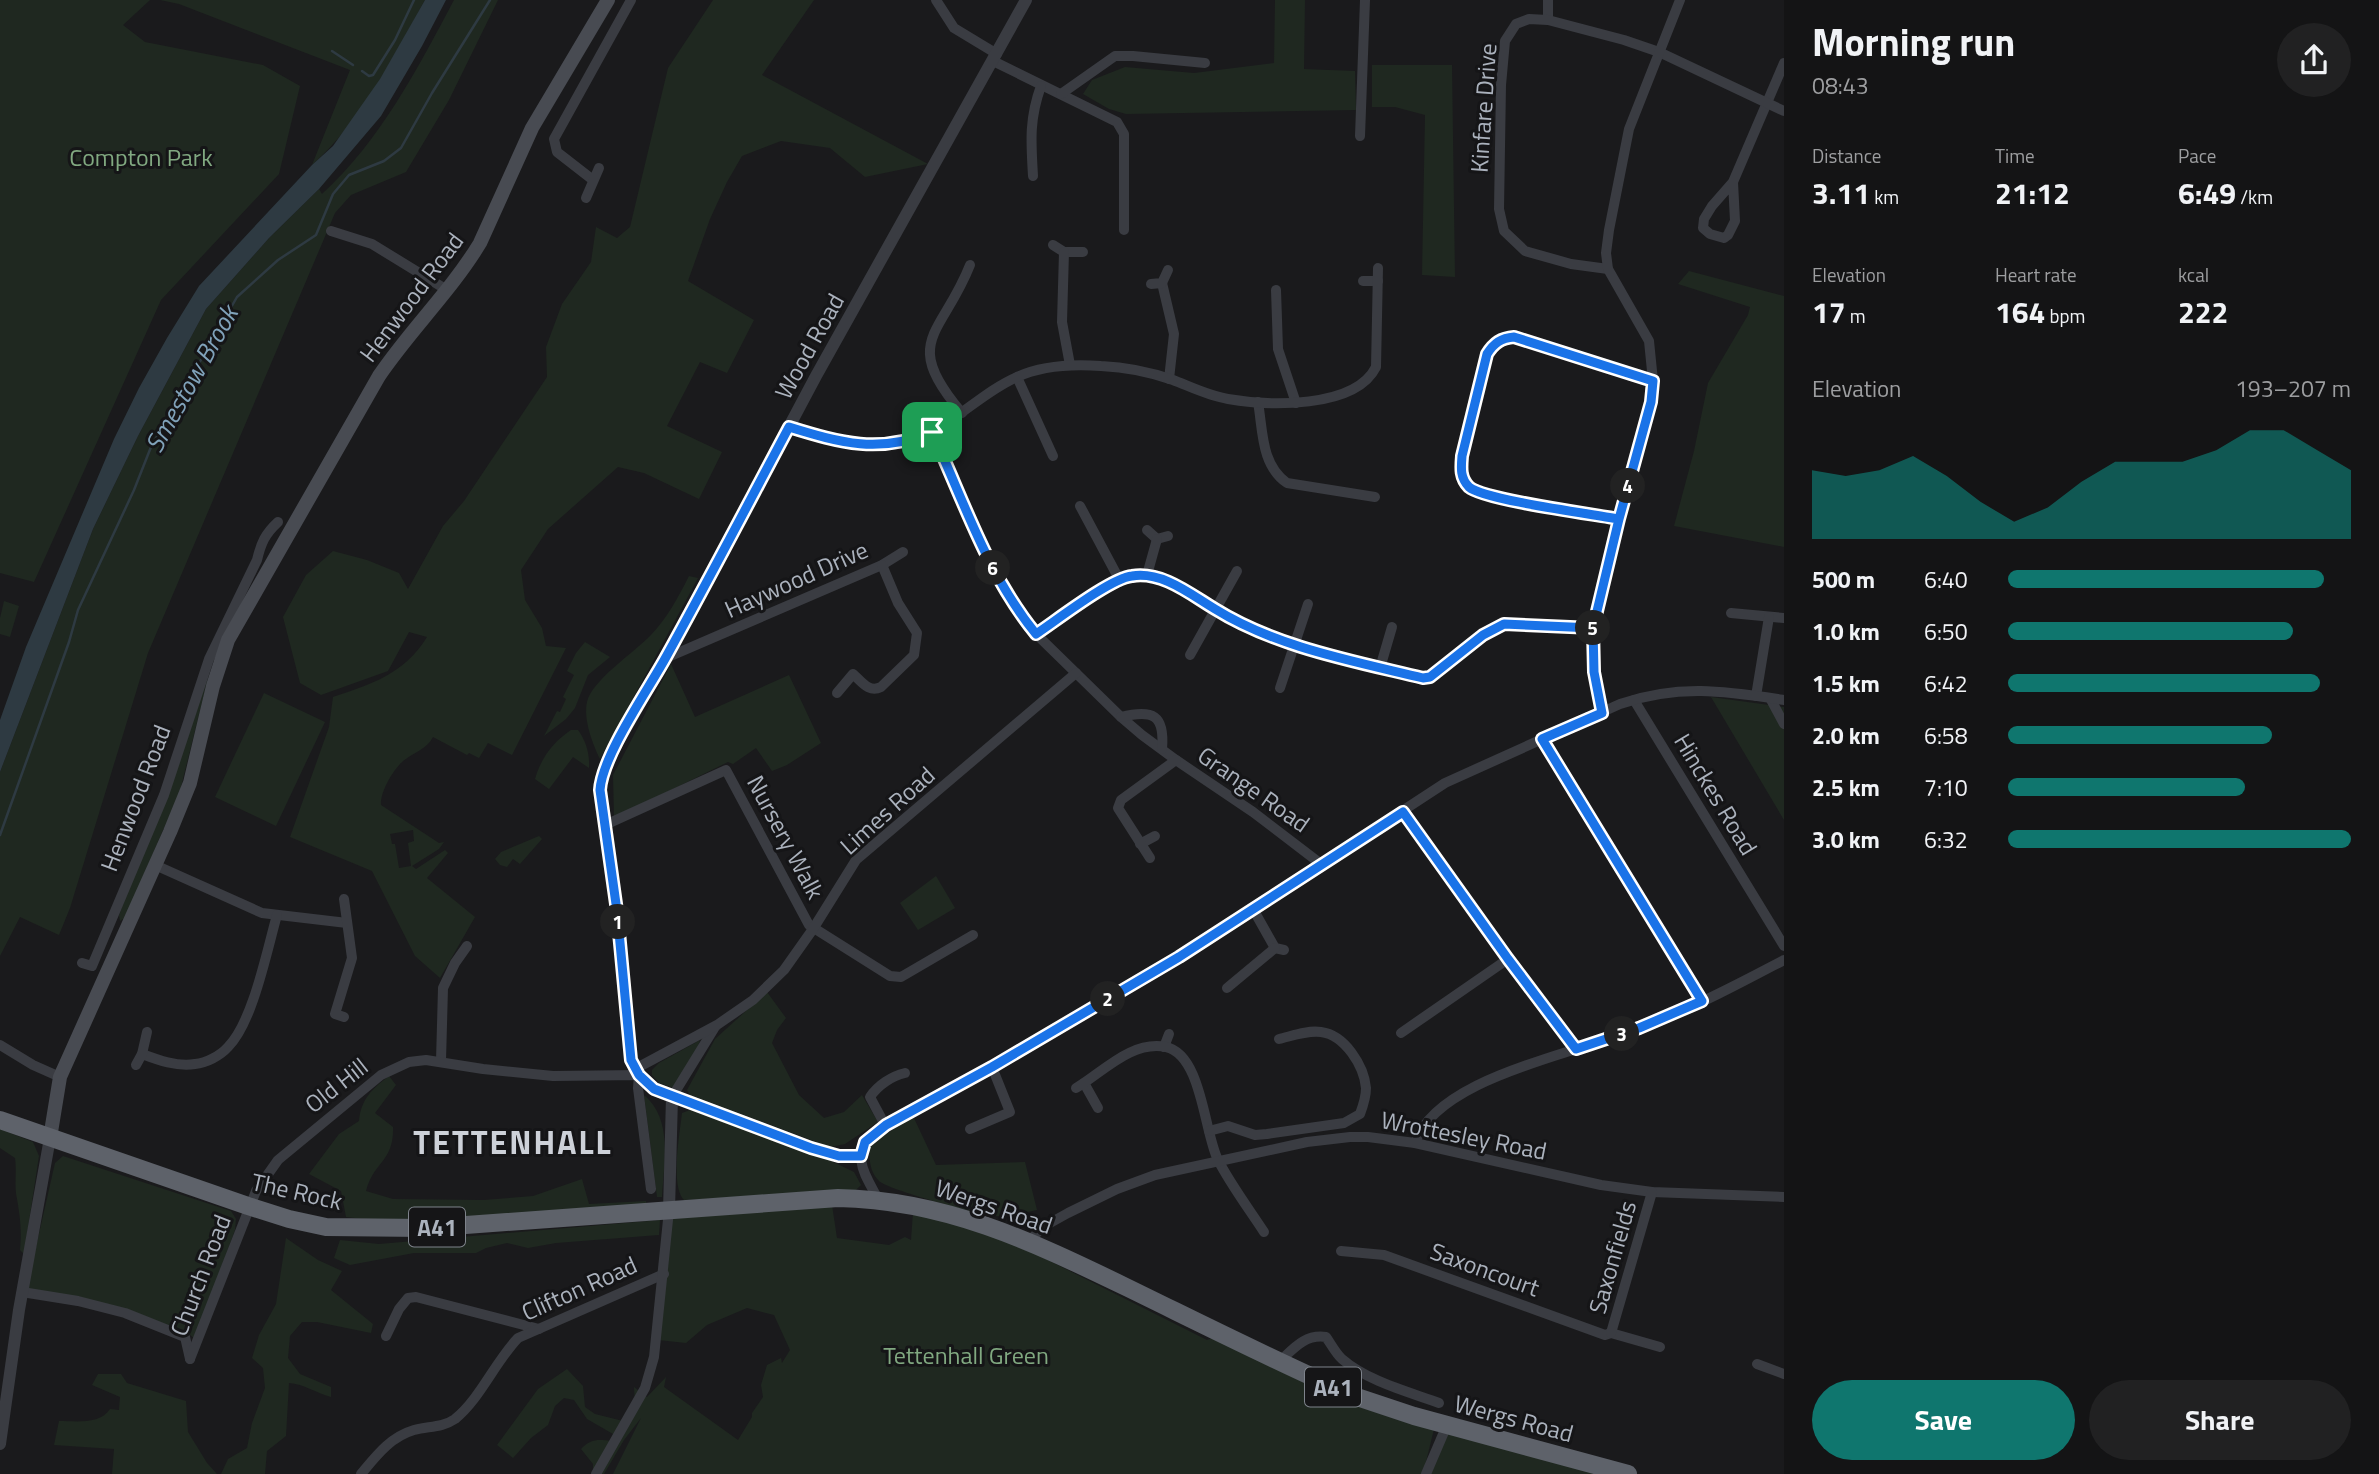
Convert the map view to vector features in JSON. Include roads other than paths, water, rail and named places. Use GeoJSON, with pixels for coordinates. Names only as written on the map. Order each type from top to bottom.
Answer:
{"type":"FeatureCollection","features":[{"type":"Feature","properties":{"kind":"highway","name":"A41"},"geometry":{"type":"LineString","coordinates":[[0,1120],[50,1138]]}},
{"type":"Feature","properties":{"kind":"highway","name":"The Rock"},"geometry":{"type":"LineString","coordinates":[[50,1138],[248,1206],[326,1227],[446,1227],[669,1210]]}},
{"type":"Feature","properties":{"kind":"highway","name":"Wergs Road"},"geometry":{"type":"LineString","coordinates":[[669,1210],[838,1198],[878,1199],[949,1213],[1030,1241],[1323,1382],[1387,1409],[1628,1474]]}},
{"type":"Feature","properties":{"kind":"main road","name":"Henwood Road"},"geometry":{"type":"LineString","coordinates":[[50,1138],[60,1077],[190,783],[213,686],[228,640],[379,376],[397,349],[447,290],[480,243],[532,128],[608,0]]}},
{"type":"Feature","properties":{"kind":"street"},"geometry":{"type":"LineString","coordinates":[[593,180],[557,152],[554,139],[631,0]]}},
{"type":"Feature","properties":{"kind":"street"},"geometry":{"type":"LineString","coordinates":[[936,0],[954,28],[995,57],[1041,86],[1117,122],[1124,134],[1124,230]]}},
{"type":"Feature","properties":{"kind":"street","name":"Wood Road"},"geometry":{"type":"LineString","coordinates":[[605,825],[600,790],[611,754],[666,658],[816,376],[1026,0]]}},
{"type":"Feature","properties":{"kind":"street"},"geometry":{"type":"LineString","coordinates":[[1360,136],[1364,0]]}},
{"type":"Feature","properties":{"kind":"street"},"geometry":{"type":"LineString","coordinates":[[1548,0],[1548,20]]}},
{"type":"Feature","properties":{"kind":"street"},"geometry":{"type":"LineString","coordinates":[[1602,713],[1594,672],[1593,628],[1651,402],[1653,381],[1649,341],[1608,269],[1606,253],[1629,129],[1680,0]]}},
{"type":"Feature","properties":{"kind":"street","name":"Kinfare Drive"},"geometry":{"type":"LineString","coordinates":[[1608,269],[1571,264],[1525,251],[1504,231],[1499,209],[1501,99],[1505,41],[1516,24],[1529,19],[1548,20],[1589,29],[1659,52],[1784,111]]}},
{"type":"Feature","properties":{"kind":"street"},"geometry":{"type":"LineString","coordinates":[[1061,94],[1115,57],[1133,56],[1205,63]]}},
{"type":"Feature","properties":{"kind":"street"},"geometry":{"type":"LineString","coordinates":[[1733,182],[1735,221],[1728,235],[1724,237],[1710,234],[1703,228],[1704,219],[1733,182],[1784,63]]}},
{"type":"Feature","properties":{"kind":"street"},"geometry":{"type":"LineString","coordinates":[[1032,180],[1030,132],[1033,108],[1041,86]]}},
{"type":"Feature","properties":{"kind":"street"},"geometry":{"type":"LineString","coordinates":[[586,198],[599,169]]}},
{"type":"Feature","properties":{"kind":"street"},"geometry":{"type":"LineString","coordinates":[[1110,216],[1124,217]]}},
{"type":"Feature","properties":{"kind":"street"},"geometry":{"type":"LineString","coordinates":[[331,231],[372,244],[447,290]]}},
{"type":"Feature","properties":{"kind":"street"},"geometry":{"type":"LineString","coordinates":[[1053,245],[1064,252],[1083,253]]}},
{"type":"Feature","properties":{"kind":"street"},"geometry":{"type":"LineString","coordinates":[[1064,252],[1062,322],[1070,365]]}},
{"type":"Feature","properties":{"kind":"street"},"geometry":{"type":"LineString","coordinates":[[962,413],[937,382],[928,354],[930,340],[970,279],[970,265]]}},
{"type":"Feature","properties":{"kind":"street"},"geometry":{"type":"LineString","coordinates":[[789,427],[839,443],[869,445],[911,441],[932,432],[1017,377],[1035,370],[1070,365],[1124,368],[1170,379],[1226,399],[1296,403],[1331,397],[1362,385],[1376,367],[1378,268]]}},
{"type":"Feature","properties":{"kind":"street"},"geometry":{"type":"LineString","coordinates":[[1168,270],[1157,284],[1174,334],[1170,379]]}},
{"type":"Feature","properties":{"kind":"street"},"geometry":{"type":"LineString","coordinates":[[1363,281],[1378,281]]}},
{"type":"Feature","properties":{"kind":"street"},"geometry":{"type":"LineString","coordinates":[[1272,298],[1278,349],[1296,403]]}},
{"type":"Feature","properties":{"kind":"street"},"geometry":{"type":"LineString","coordinates":[[1619,519],[1492,497],[1470,488],[1461,471],[1462,456],[1487,354],[1493,345],[1514,337],[1653,381]]}},
{"type":"Feature","properties":{"kind":"street"},"geometry":{"type":"LineString","coordinates":[[1017,377],[1053,456]]}},
{"type":"Feature","properties":{"kind":"street"},"geometry":{"type":"LineString","coordinates":[[1258,402],[1266,455],[1278,477],[1287,483],[1368,492]]}},
{"type":"Feature","properties":{"kind":"street","name":"Grange Road"},"geometry":{"type":"LineString","coordinates":[[932,432],[970,521],[1005,592],[1036,634],[1121,717],[1176,760],[1253,811],[1321,864]]}},
{"type":"Feature","properties":{"kind":"street"},"geometry":{"type":"LineString","coordinates":[[1080,506],[1119,579]]}},
{"type":"Feature","properties":{"kind":"street","name":"Henwood Road"},"geometry":{"type":"LineString","coordinates":[[82,963],[92,966],[164,795],[209,659],[257,561],[261,544],[278,522]]}},
{"type":"Feature","properties":{"kind":"street"},"geometry":{"type":"LineString","coordinates":[[1147,530],[1162,537],[1147,575]]}},
{"type":"Feature","properties":{"kind":"street"},"geometry":{"type":"LineString","coordinates":[[267,533],[281,544]]}},
{"type":"Feature","properties":{"kind":"street","name":"Haywood Drive"},"geometry":{"type":"LineString","coordinates":[[666,658],[882,565],[903,552]]}},
{"type":"Feature","properties":{"kind":"street"},"geometry":{"type":"LineString","coordinates":[[837,693],[853,674],[875,690],[898,680],[914,655],[917,633],[898,603],[882,565]]}},
{"type":"Feature","properties":{"kind":"street"},"geometry":{"type":"LineString","coordinates":[[1190,655],[1239,570]]}},
{"type":"Feature","properties":{"kind":"street"},"geometry":{"type":"LineString","coordinates":[[1036,634],[1119,579],[1147,575],[1180,587],[1215,610],[1252,628],[1296,644],[1423,678],[1430,677],[1483,635],[1504,624],[1593,628]]}},
{"type":"Feature","properties":{"kind":"street"},"geometry":{"type":"LineString","coordinates":[[1280,688],[1308,602]]}},
{"type":"Feature","properties":{"kind":"street"},"geometry":{"type":"LineString","coordinates":[[1731,613],[1784,618]]}},
{"type":"Feature","properties":{"kind":"street"},"geometry":{"type":"LineString","coordinates":[[1756,696],[1769,617]]}},
{"type":"Feature","properties":{"kind":"street"},"geometry":{"type":"LineString","coordinates":[[1380,668],[1392,627]]}},
{"type":"Feature","properties":{"kind":"street","name":"Limes Road"},"geometry":{"type":"LineString","coordinates":[[637,1072],[753,1000],[775,978],[813,929],[856,860],[1076,673]]}},
{"type":"Feature","properties":{"kind":"street"},"geometry":{"type":"LineString","coordinates":[[878,1199],[861,1167],[861,1156],[865,1142],[886,1125],[992,1067],[1172,961],[1445,783],[1602,713],[1657,693],[1699,689],[1784,700]]}},
{"type":"Feature","properties":{"kind":"street"},"geometry":{"type":"LineString","coordinates":[[1770,698],[1784,724]]}},
{"type":"Feature","properties":{"kind":"street","name":"Hinckes Road"},"geometry":{"type":"LineString","coordinates":[[1633,700],[1784,946]]}},
{"type":"Feature","properties":{"kind":"street","name":"Grange Road"},"geometry":{"type":"LineString","coordinates":[[1121,717],[1150,713],[1162,728],[1162,749]]}},
{"type":"Feature","properties":{"kind":"street"},"geometry":{"type":"LineString","coordinates":[[1542,739],[1702,1001]]}},
{"type":"Feature","properties":{"kind":"street"},"geometry":{"type":"LineString","coordinates":[[1150,858],[1118,808],[1121,800],[1176,760]]}},
{"type":"Feature","properties":{"kind":"street","name":"Nursery Walk"},"geometry":{"type":"LineString","coordinates":[[605,825],[726,770],[813,929]]}},
{"type":"Feature","properties":{"kind":"street"},"geometry":{"type":"LineString","coordinates":[[1403,812],[1576,1049]]}},
{"type":"Feature","properties":{"kind":"street"},"geometry":{"type":"LineString","coordinates":[[605,825],[617,911],[631,1060],[637,1072],[654,1089],[672,1097],[811,1148],[839,1156],[861,1156]]}},
{"type":"Feature","properties":{"kind":"street"},"geometry":{"type":"LineString","coordinates":[[1140,844],[1155,836]]}},
{"type":"Feature","properties":{"kind":"street"},"geometry":{"type":"LineString","coordinates":[[155,865],[262,913],[347,923]]}},
{"type":"Feature","properties":{"kind":"street"},"geometry":{"type":"LineString","coordinates":[[344,898],[352,958],[335,1014],[344,1017]]}},
{"type":"Feature","properties":{"kind":"street"},"geometry":{"type":"LineString","coordinates":[[1243,995],[1231,985],[1280,949],[1253,909]]}},
{"type":"Feature","properties":{"kind":"street"},"geometry":{"type":"LineString","coordinates":[[142,1054],[162,1061],[195,1064],[219,1055],[228,1048],[239,1033],[252,1000],[278,915]]}},
{"type":"Feature","properties":{"kind":"street"},"geometry":{"type":"LineString","coordinates":[[109,926],[125,933]]}},
{"type":"Feature","properties":{"kind":"street"},"geometry":{"type":"LineString","coordinates":[[813,929],[890,976],[901,977],[973,935]]}},
{"type":"Feature","properties":{"kind":"street"},"geometry":{"type":"LineString","coordinates":[[441,1061],[443,988],[454,963],[467,946]]}},
{"type":"Feature","properties":{"kind":"street"},"geometry":{"type":"LineString","coordinates":[[1401,1033],[1508,959]]}},
{"type":"Feature","properties":{"kind":"street"},"geometry":{"type":"LineString","coordinates":[[1415,1143],[1428,1119],[1477,1086],[1502,1074],[1639,1028],[1702,1001],[1784,960]]}},
{"type":"Feature","properties":{"kind":"street","name":"Limes Road"},"geometry":{"type":"LineString","coordinates":[[672,1097],[716,1025]]}},
{"type":"Feature","properties":{"kind":"street"},"geometry":{"type":"LineString","coordinates":[[1209,1131],[1228,1126],[1255,1135],[1267,1134],[1345,1123],[1360,1114],[1366,1091],[1360,1066],[1335,1036],[1322,1032],[1293,1030],[1279,1040]]}},
{"type":"Feature","properties":{"kind":"street"},"geometry":{"type":"LineString","coordinates":[[136,1065],[142,1054],[147,1032]]}},
{"type":"Feature","properties":{"kind":"street"},"geometry":{"type":"LineString","coordinates":[[1164,1047],[1169,1034]]}},
{"type":"Feature","properties":{"kind":"street"},"geometry":{"type":"LineString","coordinates":[[0,1045],[33,1065],[60,1077]]}},
{"type":"Feature","properties":{"kind":"street"},"geometry":{"type":"LineString","coordinates":[[1098,1108],[1080,1086],[1104,1066],[1142,1049],[1164,1047],[1177,1053],[1193,1073],[1219,1162],[1264,1233]]}},
{"type":"Feature","properties":{"kind":"street","name":"Old Hill"},"geometry":{"type":"LineString","coordinates":[[248,1206],[278,1160],[368,1084],[396,1066],[408,1062],[441,1061],[483,1069],[553,1076],[637,1072]]}},
{"type":"Feature","properties":{"kind":"street"},"geometry":{"type":"LineString","coordinates":[[970,1129],[1010,1112],[992,1067]]}},
{"type":"Feature","properties":{"kind":"street"},"geometry":{"type":"LineString","coordinates":[[637,1072],[651,1189]]}},
{"type":"Feature","properties":{"kind":"street"},"geometry":{"type":"LineString","coordinates":[[886,1125],[870,1097],[894,1075],[905,1073]]}},
{"type":"Feature","properties":{"kind":"street"},"geometry":{"type":"LineString","coordinates":[[596,1474],[645,1388],[654,1357],[669,1210],[672,1097]]}},
{"type":"Feature","properties":{"kind":"street","name":"Wrottesley Road"},"geometry":{"type":"LineString","coordinates":[[1030,1241],[1041,1228],[1068,1213],[1155,1175],[1336,1138],[1368,1137],[1415,1143],[1601,1185],[1652,1192],[1784,1197]]}},
{"type":"Feature","properties":{"kind":"street"},"geometry":{"type":"LineString","coordinates":[[0,1444],[7,1352],[22,1292],[50,1138]]}},
{"type":"Feature","properties":{"kind":"street","name":"Saxonfields"},"geometry":{"type":"LineString","coordinates":[[1611,1333],[1652,1192]]}},
{"type":"Feature","properties":{"kind":"street","name":"Church Road"},"geometry":{"type":"LineString","coordinates":[[22,1292],[78,1301],[125,1313],[185,1337],[190,1359],[248,1206]]}},
{"type":"Feature","properties":{"kind":"street","name":"Saxoncourt"},"geometry":{"type":"LineString","coordinates":[[1341,1251],[1384,1255],[1605,1335],[1611,1333],[1660,1347]]}},
{"type":"Feature","properties":{"kind":"street","name":"Clifton Road"},"geometry":{"type":"LineString","coordinates":[[361,1474],[397,1437],[414,1430],[446,1425],[457,1418],[518,1338],[664,1274]]}},
{"type":"Feature","properties":{"kind":"street"},"geometry":{"type":"LineString","coordinates":[[386,1336],[408,1298],[416,1297],[539,1329]]}},
{"type":"Feature","properties":{"kind":"street","name":"Wergs Road"},"geometry":{"type":"LineString","coordinates":[[1280,1361],[1300,1342],[1315,1336],[1325,1337],[1341,1358],[1391,1386],[1439,1403]]}},
{"type":"Feature","properties":{"kind":"street"},"geometry":{"type":"LineString","coordinates":[[1757,1363],[1782,1373]]}},
{"type":"Feature","properties":{"kind":"street"},"geometry":{"type":"LineString","coordinates":[[1387,1409],[1391,1386]]}},
{"type":"Feature","properties":{"kind":"street"},"geometry":{"type":"LineString","coordinates":[[1426,1474],[1447,1425]]}},
{"type":"Feature","properties":{"kind":"waterway"},"geometry":{"type":"LineString","coordinates":[[362,71],[369,76],[373,75],[395,40],[414,0]]}},
{"type":"Feature","properties":{"kind":"waterway","name":"Smestow Brook"},"geometry":{"type":"LineString","coordinates":[[0,835],[78,610],[151,447],[237,297],[278,260],[316,235],[333,194],[349,175],[384,161],[401,148],[490,0]]}},
{"type":"Feature","properties":{"kind":"waterway"},"geometry":{"type":"LineString","coordinates":[[332,51],[353,65]]}},
{"type":"Feature","properties":{"kind":"district","name":"TETTENHALL"},"geometry":{"type":"Point","coordinates":[513,1142]}},
{"type":"Feature","properties":{"kind":"park label","name":"Compton Park"},"geometry":{"type":"Point","coordinates":[141,157]}},
{"type":"Feature","properties":{"kind":"park label","name":"Tettenhall Green"},"geometry":{"type":"Point","coordinates":[966,1355]}}]}
